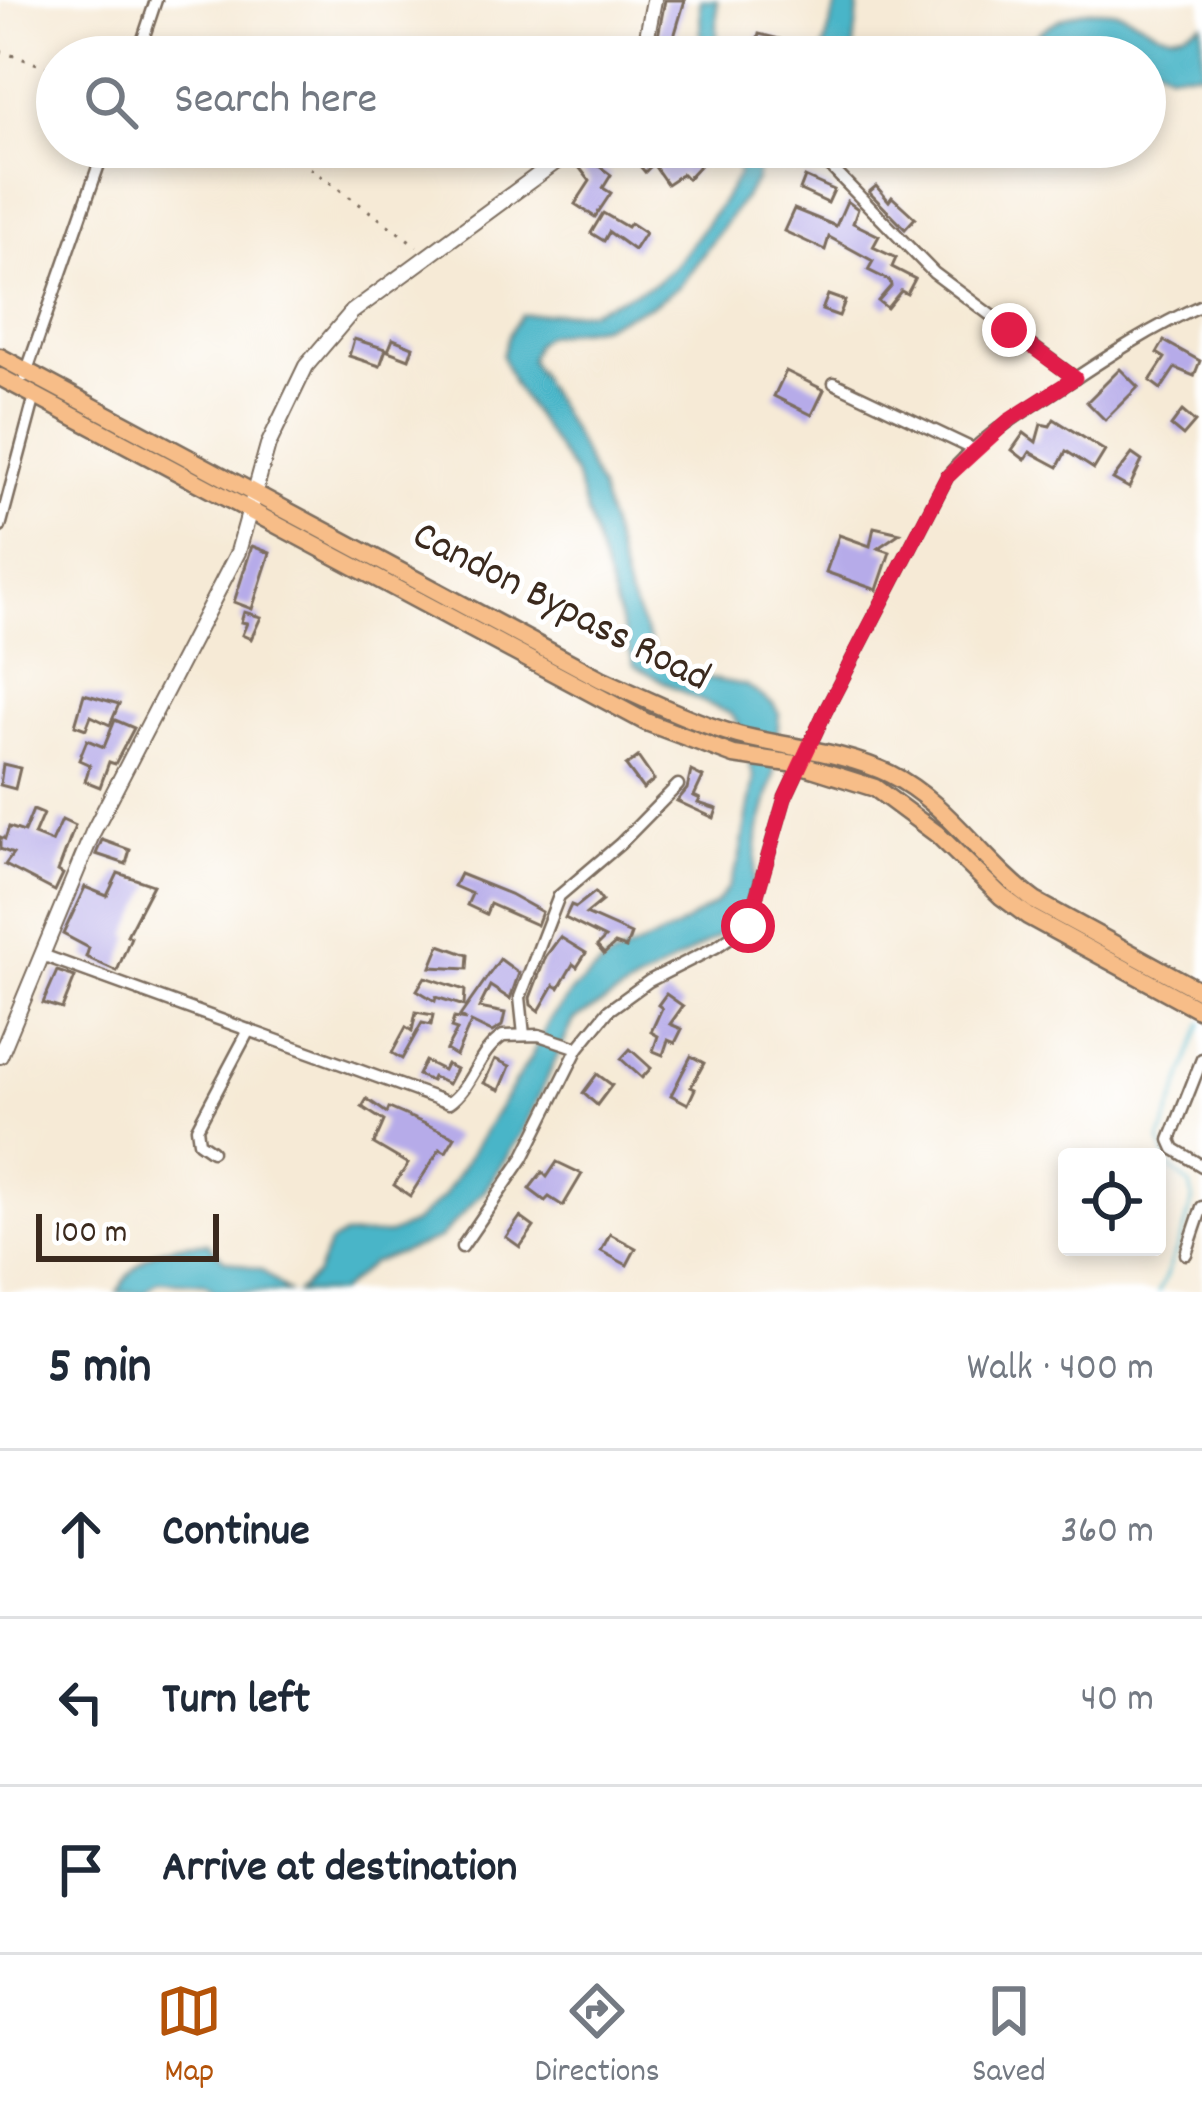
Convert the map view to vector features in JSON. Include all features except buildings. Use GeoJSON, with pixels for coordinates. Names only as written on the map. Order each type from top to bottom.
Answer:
{"type":"FeatureCollection","features":[{"type":"Feature","properties":{"kind":"highway","name":"Candon Bypass Road"},"geometry":{"type":"LineString","coordinates":[[0,357],[27,385],[646,722],[734,755],[797,755],[874,767],[904,782],[931,801],[1010,882],[1035,901],[1202,992]]}},
{"type":"Feature","properties":{"kind":"highway","name":"Candon Bypass Road"},"geometry":{"type":"LineString","coordinates":[[0,377],[27,385],[254,491],[601,679],[862,782],[896,800],[1028,916],[1202,1011]]}},
{"type":"Feature","properties":{"kind":"street"},"geometry":{"type":"LineString","coordinates":[[144,36],[155,0]]}},
{"type":"Feature","properties":{"kind":"street"},"geometry":{"type":"LineString","coordinates":[[647,36],[654,0]]}},
{"type":"Feature","properties":{"kind":"street"},"geometry":{"type":"LineString","coordinates":[[0,527],[27,385],[99,168]]}},
{"type":"Feature","properties":{"kind":"street"},"geometry":{"type":"LineString","coordinates":[[0,1056],[93,832],[245,536],[254,491],[281,415],[325,340],[352,312],[547,168]]}},
{"type":"Feature","properties":{"kind":"street"},"geometry":{"type":"LineString","coordinates":[[832,168],[934,273],[1075,378]]}},
{"type":"Feature","properties":{"kind":"street"},"geometry":{"type":"LineString","coordinates":[[462,1247],[523,1158],[578,1048],[609,1010],[636,988],[748,926],[797,755],[947,477],[1008,421],[1155,326],[1202,304]]}},
{"type":"Feature","properties":{"kind":"street"},"geometry":{"type":"LineString","coordinates":[[834,383],[973,449]]}},
{"type":"Feature","properties":{"kind":"street"},"geometry":{"type":"LineString","coordinates":[[524,1035],[520,997],[560,896],[677,785]]}},
{"type":"Feature","properties":{"kind":"street"},"geometry":{"type":"LineString","coordinates":[[42,955],[449,1103],[496,1040],[539,1035],[578,1048]]}},
{"type":"Feature","properties":{"kind":"street"},"geometry":{"type":"LineString","coordinates":[[212,1150],[199,1142],[197,1128],[249,1030]]}},
{"type":"Feature","properties":{"kind":"street"},"geometry":{"type":"LineString","coordinates":[[1202,1059],[1170,1140],[1174,1149],[1202,1166]]}},
{"type":"Feature","properties":{"kind":"street"},"geometry":{"type":"LineString","coordinates":[[1186,1254],[1202,1207]]}},
{"type":"Feature","properties":{"kind":"path"},"geometry":{"type":"LineString","coordinates":[[0,51],[36,63]]}},
{"type":"Feature","properties":{"kind":"path"},"geometry":{"type":"LineString","coordinates":[[310,168],[428,255]]}},
{"type":"Feature","properties":{"kind":"water"},"geometry":{"type":"Polygon","coordinates":[[[700,0],[717,0],[717,36],[701,36],[700,0]]]}},
{"type":"Feature","properties":{"kind":"water"},"geometry":{"type":"Polygon","coordinates":[[[838,0],[859,0],[855,36],[827,36],[838,0]]]}},
{"type":"Feature","properties":{"kind":"water"},"geometry":{"type":"Polygon","coordinates":[[[1093,10],[1122,13],[1169,34],[1202,23],[1202,72],[1166,71],[1166,36],[1036,36],[1071,15],[1093,10]]]}},
{"type":"Feature","properties":{"kind":"water"},"geometry":{"type":"Polygon","coordinates":[[[739,168],[758,168],[756,181],[680,286],[654,304],[601,326],[545,336],[534,346],[530,360],[600,489],[628,594],[659,661],[710,679],[745,685],[773,704],[779,714],[774,775],[759,830],[752,897],[740,917],[715,938],[574,1020],[521,1134],[485,1190],[439,1239],[372,1263],[339,1292],[297,1292],[316,1275],[329,1244],[342,1236],[389,1234],[414,1223],[444,1196],[549,1021],[574,989],[607,961],[715,904],[739,861],[754,778],[738,723],[731,714],[634,665],[575,475],[514,385],[502,356],[521,315],[590,311],[654,284],[675,266],[739,168]]]}},
{"type":"Feature","properties":{"kind":"water"},"geometry":{"type":"Polygon","coordinates":[[[208,1243],[224,1260],[262,1270],[288,1292],[216,1292],[204,1284],[158,1281],[145,1292],[117,1292],[154,1253],[176,1245],[208,1243]]]}},
{"type":"Feature","properties":{"kind":"waterway"},"geometry":{"type":"LineString","coordinates":[[1159,1292],[1193,1198],[1190,1186],[1168,1165],[1160,1141],[1202,1023]]}},
{"type":"Feature","properties":{"kind":"route"},"geometry":{"type":"LineString","coordinates":[[748,926],[785,798],[947,477],[1008,421],[1075,378],[1009,330]]}}]}
